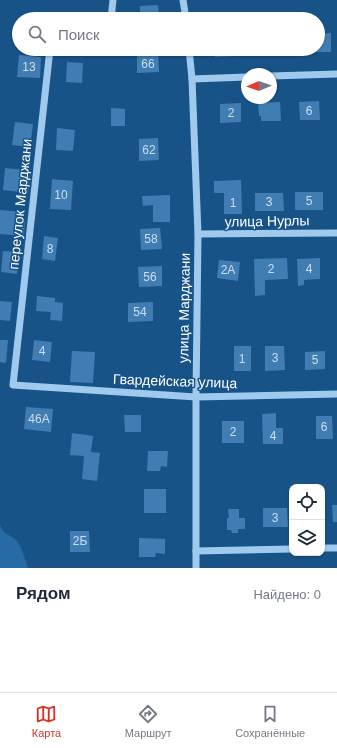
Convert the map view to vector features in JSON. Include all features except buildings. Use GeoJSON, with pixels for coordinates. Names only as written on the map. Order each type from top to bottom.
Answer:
{"type":"FeatureCollection","features":[{"type":"Feature","properties":{"kind":"street"},"geometry":{"type":"LineString","coordinates":[[111,12],[112,0]]}},
{"type":"Feature","properties":{"kind":"street"},"geometry":{"type":"LineString","coordinates":[[184,0],[185,12]]}},
{"type":"Feature","properties":{"kind":"street","name":"переулок Марджани"},"geometry":{"type":"LineString","coordinates":[[13,385],[49,56]]}},
{"type":"Feature","properties":{"kind":"street","name":"улица Марджани"},"geometry":{"type":"LineString","coordinates":[[190,56],[192,79],[198,234],[196,568]]}},
{"type":"Feature","properties":{"kind":"street"},"geometry":{"type":"LineString","coordinates":[[277,76],[337,74]]}},
{"type":"Feature","properties":{"kind":"street"},"geometry":{"type":"LineString","coordinates":[[192,79],[241,77]]}},
{"type":"Feature","properties":{"kind":"street","name":"улица Нурлы"},"geometry":{"type":"LineString","coordinates":[[198,234],[337,233]]}},
{"type":"Feature","properties":{"kind":"street","name":"Гвардейская улица"},"geometry":{"type":"LineString","coordinates":[[13,385],[196,397],[337,394]]}},
{"type":"Feature","properties":{"kind":"street"},"geometry":{"type":"LineString","coordinates":[[325,548],[337,548]]}},
{"type":"Feature","properties":{"kind":"street"},"geometry":{"type":"LineString","coordinates":[[196,551],[289,549]]}},
{"type":"Feature","properties":{"kind":"shaded area"},"geometry":{"type":"Polygon","coordinates":[[[0,524],[3,531],[19,543],[28,568],[0,568],[0,524]]]}}]}
